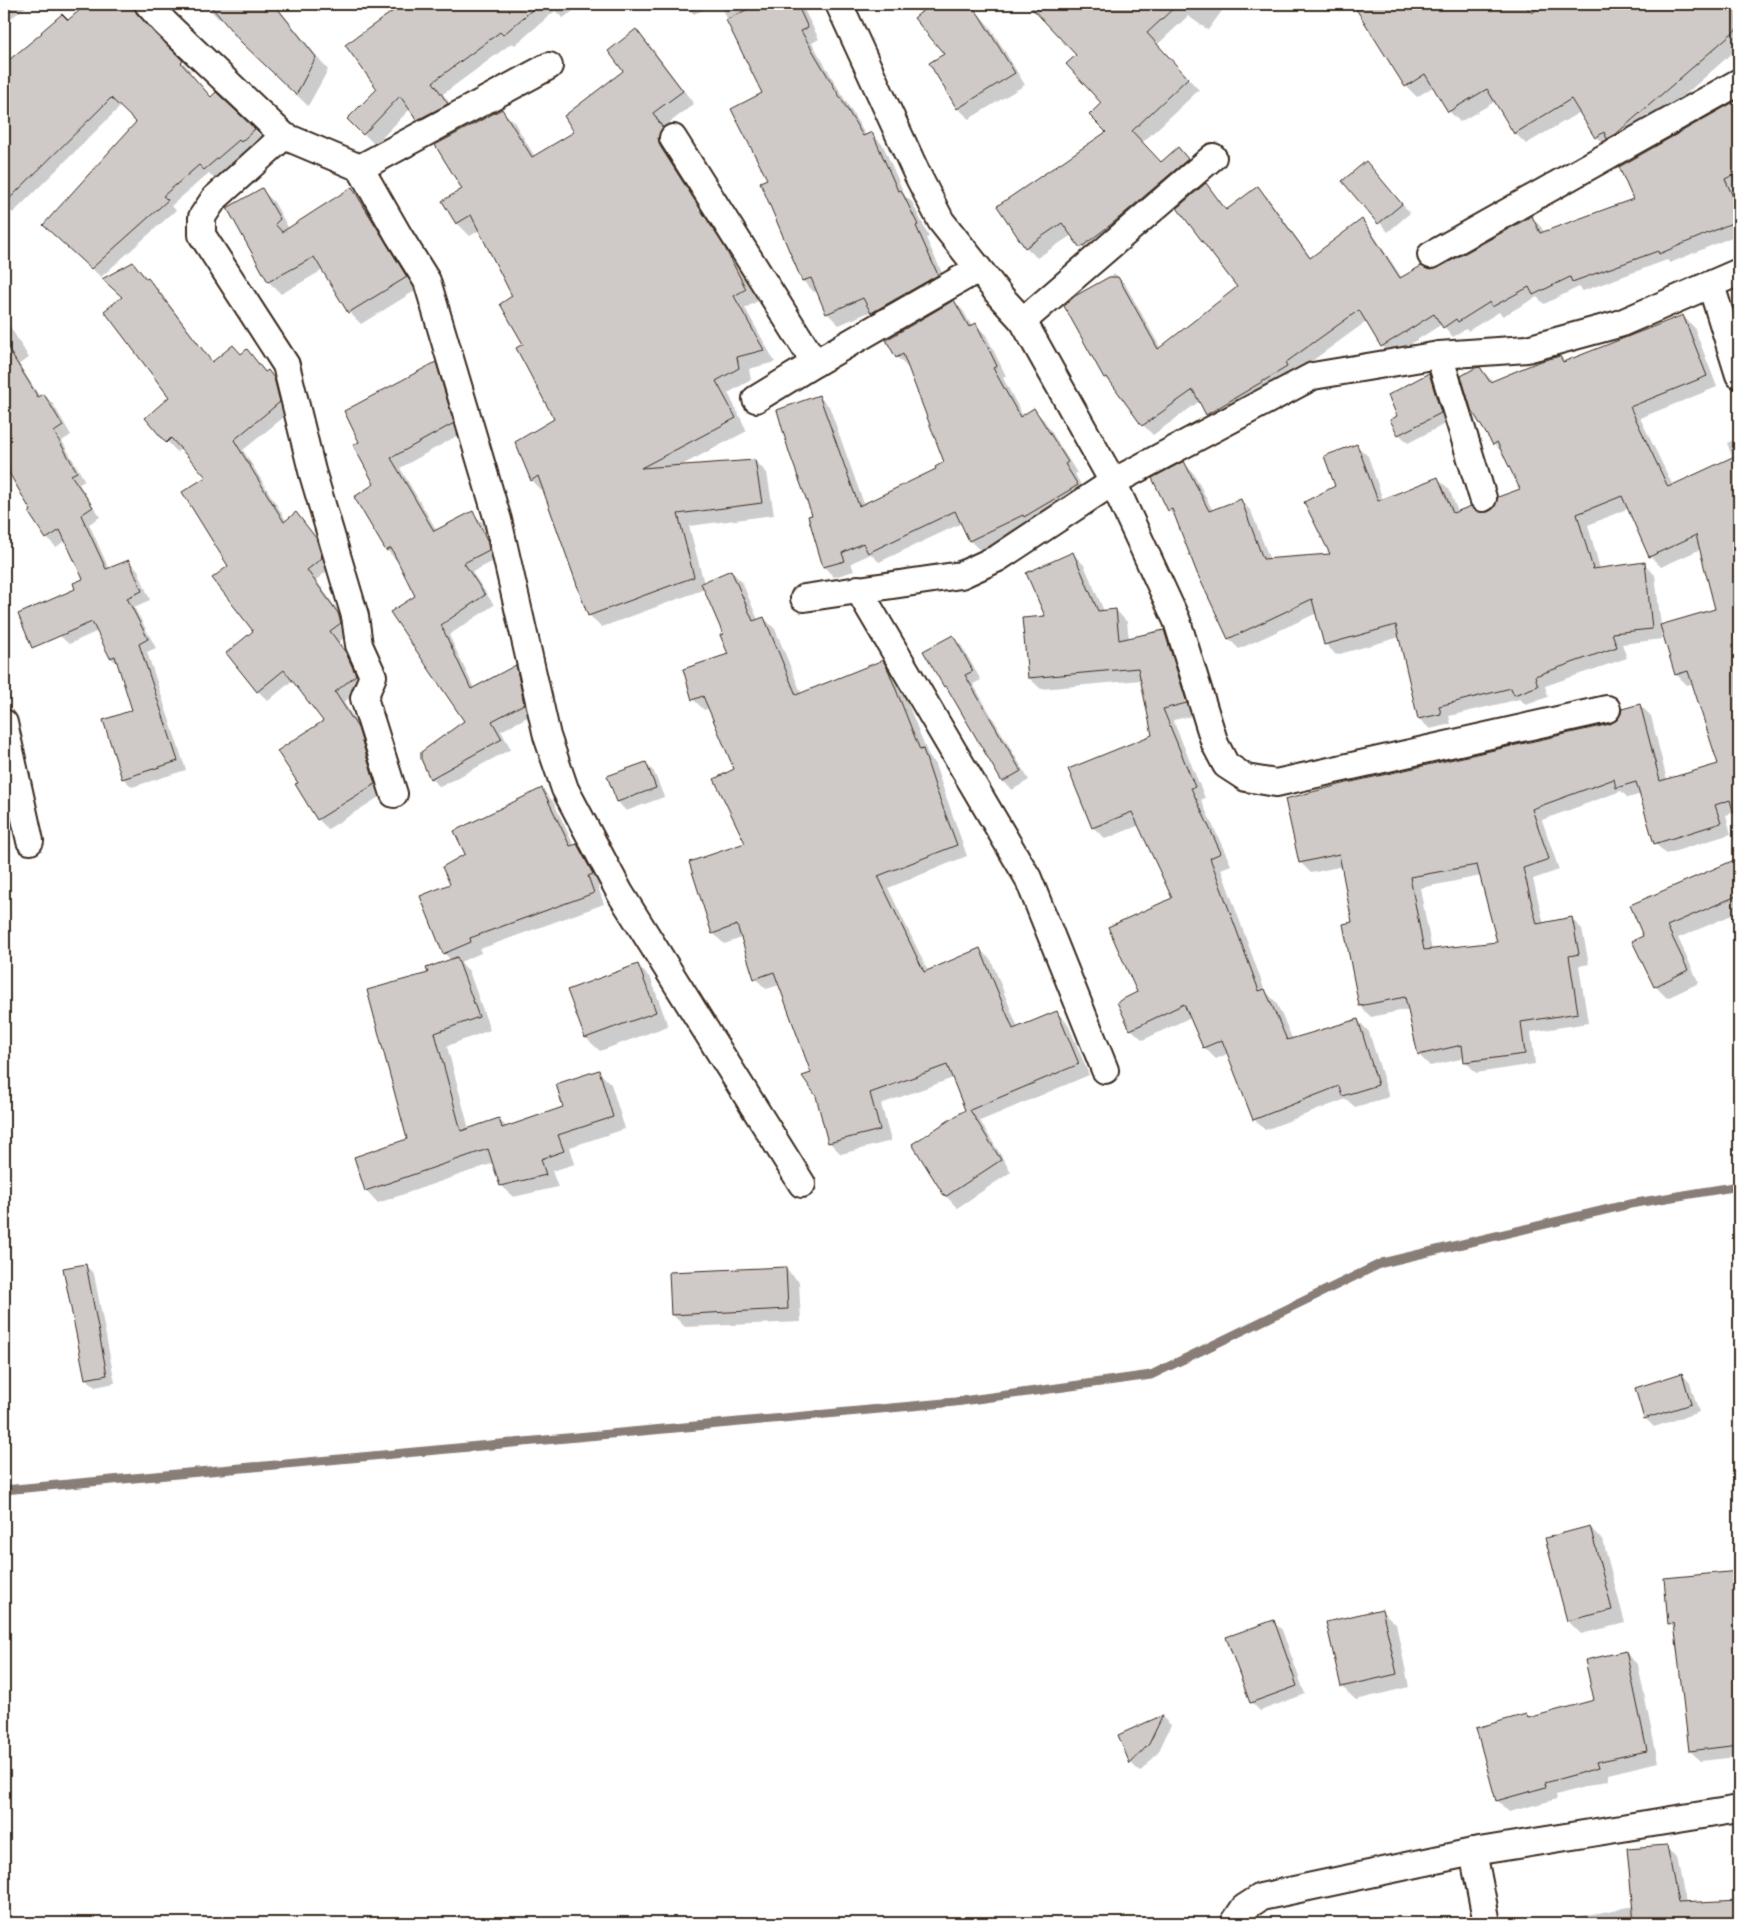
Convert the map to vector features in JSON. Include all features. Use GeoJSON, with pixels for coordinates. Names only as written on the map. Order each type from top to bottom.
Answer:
{"type":"FeatureCollection","features":[{"type":"Feature","properties":{"kind":"street"},"geometry":{"type":"LineString","coordinates":[[148,4],[284,136],[360,168],[398,236],[427,281],[498,520],[547,736],[566,789],[620,893],[802,1184]]}},
{"type":"Feature","properties":{"kind":"street"},"geometry":{"type":"LineString","coordinates":[[838,4],[941,221],[978,269],[1023,321],[1113,482],[1177,620],[1215,744],[1226,765],[1246,778],[1276,783],[1606,709]]}},
{"type":"Feature","properties":{"kind":"street"},"geometry":{"type":"LineString","coordinates":[[360,168],[549,66]]}},
{"type":"Feature","properties":{"kind":"street"},"geometry":{"type":"LineString","coordinates":[[1431,255],[1739,82]]}},
{"type":"Feature","properties":{"kind":"street"},"geometry":{"type":"LineString","coordinates":[[284,136],[214,199],[202,217],[202,235],[286,364],[312,470],[355,616],[360,645],[373,676],[364,698],[394,794]]}},
{"type":"Feature","properties":{"kind":"street"},"geometry":{"type":"LineString","coordinates":[[673,138],[815,363]]}},
{"type":"Feature","properties":{"kind":"street"},"geometry":{"type":"LineString","coordinates":[[1023,321],[1212,157]]}},
{"type":"Feature","properties":{"kind":"street"},"geometry":{"type":"LineString","coordinates":[[756,399],[978,269]]}},
{"type":"Feature","properties":{"kind":"street"},"geometry":{"type":"LineString","coordinates":[[804,598],[961,575],[998,558],[1113,482],[1314,376],[1439,354],[1527,349],[1619,324],[1739,272]]}},
{"type":"Feature","properties":{"kind":"street"},"geometry":{"type":"LineString","coordinates":[[1711,285],[1739,375]]}},
{"type":"Feature","properties":{"kind":"street"},"geometry":{"type":"LineString","coordinates":[[1439,354],[1484,498]]}},
{"type":"Feature","properties":{"kind":"street"},"geometry":{"type":"LineString","coordinates":[[858,589],[1028,878],[1105,1070]]}},
{"type":"Feature","properties":{"kind":"street"},"geometry":{"type":"LineString","coordinates":[[4,723],[30,840]]}},
{"type":"Feature","properties":{"kind":"street"},"geometry":{"type":"LineString","coordinates":[[1234,1923],[1244,1908],[1261,1897],[1473,1852],[1739,1809]]}},
{"type":"Feature","properties":{"kind":"street"},"geometry":{"type":"LineString","coordinates":[[1473,1852],[1487,1923]]}},
{"type":"Feature","properties":{"kind":"building"},"geometry":{"type":"Polygon","coordinates":[[[87,4],[133,4],[137,14],[183,61],[181,63],[211,97],[216,92],[255,129],[204,170],[199,165],[163,196],[168,200],[91,269],[43,225],[136,122],[111,98],[4,204],[4,64],[62,14],[68,20],[87,4]]]}},
{"type":"Feature","properties":{"kind":"building"},"geometry":{"type":"Polygon","coordinates":[[[209,4],[274,4],[316,57],[296,95],[240,41],[209,4]]]}},
{"type":"Feature","properties":{"kind":"building"},"geometry":{"type":"Polygon","coordinates":[[[403,4],[539,4],[503,35],[500,32],[433,82],[448,104],[417,120],[400,96],[363,135],[347,119],[377,89],[345,45],[403,4]]]}},
{"type":"Feature","properties":{"kind":"building"},"geometry":{"type":"Polygon","coordinates":[[[758,4],[797,4],[808,28],[801,31],[863,136],[872,132],[898,191],[901,190],[918,225],[916,226],[938,275],[871,313],[863,298],[826,314],[811,278],[802,281],[760,182],[767,179],[731,109],[762,93],[726,20],[758,4]]]}},
{"type":"Feature","properties":{"kind":"building"},"geometry":{"type":"Polygon","coordinates":[[[931,4],[970,4],[979,15],[1015,73],[957,109],[929,63],[944,54],[914,18],[931,4]]]}},
{"type":"Feature","properties":{"kind":"building"},"geometry":{"type":"Polygon","coordinates":[[[1028,4],[1178,4],[1147,33],[1188,78],[1132,131],[1161,162],[1178,147],[1188,159],[1113,223],[1080,248],[1062,223],[1025,248],[997,206],[1106,132],[1089,115],[1101,103],[1066,64],[1076,55],[1028,4]]]}},
{"type":"Feature","properties":{"kind":"building"},"geometry":{"type":"Polygon","coordinates":[[[1353,4],[1524,4],[1532,13],[1544,4],[1739,4],[1739,27],[1616,134],[1607,139],[1604,132],[1595,138],[1571,99],[1514,134],[1487,89],[1448,112],[1425,74],[1405,87],[1353,4]]]}},
{"type":"Feature","properties":{"kind":"building"},"geometry":{"type":"Polygon","coordinates":[[[636,29],[683,91],[653,113],[663,128],[658,138],[660,146],[724,246],[746,289],[734,296],[764,350],[737,357],[739,368],[716,381],[736,418],[641,468],[755,460],[762,503],[678,514],[694,577],[588,616],[538,476],[531,481],[515,442],[554,419],[516,348],[523,344],[500,304],[512,296],[471,215],[456,224],[442,201],[462,189],[435,145],[502,109],[532,157],[574,132],[564,116],[623,71],[608,51],[636,29]]]}},
{"type":"Feature","properties":{"kind":"building"},"geometry":{"type":"Polygon","coordinates":[[[1739,99],[1739,172],[1725,179],[1739,210],[1739,220],[1659,254],[1658,251],[1572,282],[1570,277],[1533,295],[1529,287],[1492,307],[1490,302],[1458,322],[1456,319],[1443,328],[1434,314],[1381,347],[1359,310],[1285,363],[1287,367],[1206,415],[1193,390],[1142,426],[1107,377],[1104,378],[1064,306],[1075,296],[1109,277],[1118,277],[1158,349],[1237,287],[1177,208],[1206,183],[1226,210],[1258,186],[1310,258],[1362,219],[1400,278],[1421,266],[1430,270],[1438,268],[1532,216],[1540,233],[1633,199],[1619,167],[1739,99]]]}},
{"type":"Feature","properties":{"kind":"building"},"geometry":{"type":"Polygon","coordinates":[[[1366,161],[1402,204],[1378,224],[1342,181],[1366,161]]]}},
{"type":"Feature","properties":{"kind":"building"},"geometry":{"type":"Polygon","coordinates":[[[352,187],[407,277],[348,313],[314,257],[268,282],[227,208],[262,188],[280,219],[275,224],[282,232],[352,187]]]}},
{"type":"Feature","properties":{"kind":"building"},"geometry":{"type":"Polygon","coordinates":[[[133,262],[146,279],[148,278],[212,362],[233,345],[241,354],[247,349],[265,372],[268,370],[274,378],[280,402],[234,440],[284,522],[296,512],[316,538],[322,558],[307,570],[338,613],[341,623],[330,631],[346,653],[356,675],[335,692],[358,728],[375,784],[317,820],[295,784],[298,783],[277,751],[323,721],[284,670],[257,692],[226,653],[253,631],[212,578],[228,566],[182,492],[206,477],[171,438],[166,443],[145,418],[169,397],[104,311],[122,297],[102,279],[133,262]]]}},
{"type":"Feature","properties":{"kind":"building"},"geometry":{"type":"Polygon","coordinates":[[[954,300],[969,327],[976,323],[997,366],[993,368],[1020,417],[1034,408],[1068,462],[1065,464],[1078,485],[1024,517],[1023,515],[969,541],[955,511],[868,553],[863,543],[842,553],[845,561],[823,567],[808,516],[812,515],[789,452],[777,410],[819,395],[859,506],[936,469],[935,467],[944,462],[903,354],[896,358],[886,340],[954,300]]]}},
{"type":"Feature","properties":{"kind":"building"},"geometry":{"type":"Polygon","coordinates":[[[1683,315],[1707,376],[1630,407],[1668,487],[1739,454],[1739,813],[1734,814],[1730,800],[1715,805],[1721,823],[1654,844],[1636,782],[1616,788],[1614,779],[1532,809],[1549,859],[1523,868],[1537,924],[1572,917],[1579,954],[1569,956],[1578,1013],[1521,1022],[1525,1054],[1464,1062],[1462,1045],[1418,1055],[1405,997],[1359,1006],[1343,924],[1352,922],[1339,854],[1299,863],[1285,799],[1347,783],[1610,724],[1617,720],[1622,709],[1640,704],[1660,781],[1718,764],[1688,671],[1675,675],[1660,625],[1715,609],[1696,535],[1649,557],[1622,496],[1577,514],[1593,569],[1645,562],[1652,629],[1612,633],[1617,647],[1535,676],[1538,686],[1514,695],[1511,688],[1439,706],[1441,714],[1418,719],[1396,625],[1324,645],[1312,599],[1228,639],[1197,573],[1172,509],[1168,511],[1152,478],[1184,461],[1209,511],[1241,499],[1263,559],[1330,554],[1304,502],[1335,486],[1324,456],[1357,444],[1378,501],[1438,477],[1453,513],[1471,506],[1479,512],[1488,512],[1494,508],[1498,497],[1520,489],[1497,442],[1493,445],[1471,409],[1461,376],[1480,367],[1490,382],[1538,362],[1560,356],[1563,362],[1683,315]],[[1477,865],[1410,877],[1424,950],[1497,942],[1477,865]]]}},
{"type":"Feature","properties":{"kind":"building"},"geometry":{"type":"Polygon","coordinates":[[[4,342],[38,397],[44,394],[63,426],[54,432],[77,472],[71,475],[93,507],[81,515],[106,569],[129,560],[142,591],[127,598],[148,639],[139,644],[178,761],[122,779],[103,720],[132,710],[115,656],[110,658],[92,622],[32,648],[18,614],[75,589],[73,583],[83,579],[60,530],[46,539],[29,513],[31,511],[4,464],[4,342]]]}},
{"type":"Feature","properties":{"kind":"building"},"geometry":{"type":"Polygon","coordinates":[[[436,362],[454,423],[391,458],[434,531],[473,511],[487,540],[489,550],[464,563],[485,595],[441,625],[471,689],[516,665],[524,704],[492,721],[502,739],[430,779],[421,759],[421,752],[464,721],[390,612],[415,596],[391,548],[386,551],[354,497],[374,484],[353,445],[359,442],[344,411],[436,362]]]}},
{"type":"Feature","properties":{"kind":"building"},"geometry":{"type":"Polygon","coordinates":[[[1429,373],[1441,413],[1398,435],[1390,420],[1397,416],[1388,395],[1429,373]]]}},
{"type":"Feature","properties":{"kind":"building"},"geometry":{"type":"Polygon","coordinates":[[[1073,552],[1098,611],[1116,609],[1119,640],[1164,630],[1187,703],[1163,709],[1195,787],[1191,788],[1221,853],[1210,858],[1259,991],[1265,989],[1287,1040],[1358,1019],[1378,1085],[1342,1096],[1339,1086],[1253,1120],[1222,1040],[1203,1048],[1184,1004],[1130,1030],[1117,1002],[1137,992],[1108,927],[1172,898],[1132,812],[1092,828],[1068,769],[1152,735],[1138,668],[1028,678],[1022,618],[1045,616],[1026,573],[1073,552]]]}},
{"type":"Feature","properties":{"kind":"building"},"geometry":{"type":"Polygon","coordinates":[[[731,570],[753,621],[764,617],[796,695],[883,660],[889,672],[920,750],[923,749],[957,845],[878,876],[924,972],[980,948],[1013,1029],[1057,1011],[1079,1064],[970,1110],[1001,1160],[945,1197],[912,1144],[965,1110],[947,1065],[870,1093],[880,1130],[828,1143],[816,1096],[802,1076],[811,1073],[774,972],[754,979],[737,925],[712,934],[689,862],[745,843],[714,779],[734,769],[703,696],[692,700],[683,669],[728,654],[720,635],[723,634],[701,583],[731,570]]]}},
{"type":"Feature","properties":{"kind":"building"},"geometry":{"type":"Polygon","coordinates":[[[953,635],[973,671],[965,675],[1021,771],[1002,782],[946,686],[944,687],[923,651],[953,635]]]}},
{"type":"Feature","properties":{"kind":"building"},"geometry":{"type":"Polygon","coordinates":[[[646,762],[656,788],[617,802],[607,776],[646,762]]]}},
{"type":"Feature","properties":{"kind":"building"},"geometry":{"type":"Polygon","coordinates":[[[542,788],[570,846],[577,844],[593,874],[588,876],[594,893],[470,938],[471,942],[443,954],[420,896],[450,884],[442,867],[465,854],[454,831],[542,788]]]}},
{"type":"Feature","properties":{"kind":"building"},"geometry":{"type":"Polygon","coordinates":[[[1739,858],[1739,895],[1667,926],[1688,970],[1654,987],[1632,941],[1643,936],[1630,905],[1739,858]]]}},
{"type":"Feature","properties":{"kind":"building"},"geometry":{"type":"Polygon","coordinates":[[[457,957],[479,1017],[435,1033],[461,1131],[499,1118],[502,1128],[563,1107],[556,1084],[599,1070],[613,1117],[558,1135],[564,1151],[541,1159],[546,1175],[500,1186],[488,1149],[365,1191],[354,1157],[407,1139],[367,990],[428,973],[426,968],[457,957]]]}},
{"type":"Feature","properties":{"kind":"building"},"geometry":{"type":"Polygon","coordinates":[[[638,964],[656,1012],[585,1038],[567,990],[638,964]]]}},
{"type":"Feature","properties":{"kind":"building"},"geometry":{"type":"Polygon","coordinates":[[[86,1264],[107,1375],[85,1379],[63,1268],[86,1264]]]}},
{"type":"Feature","properties":{"kind":"building"},"geometry":{"type":"Polygon","coordinates":[[[786,1267],[788,1309],[671,1315],[669,1272],[786,1267]]]}},
{"type":"Feature","properties":{"kind":"building"},"geometry":{"type":"Polygon","coordinates":[[[1682,1373],[1691,1404],[1644,1419],[1635,1388],[1682,1373]]]}},
{"type":"Feature","properties":{"kind":"building"},"geometry":{"type":"Polygon","coordinates":[[[1590,1526],[1612,1610],[1567,1621],[1545,1538],[1590,1526]]]}},
{"type":"Feature","properties":{"kind":"building"},"geometry":{"type":"Polygon","coordinates":[[[1739,1571],[1739,1745],[1689,1751],[1674,1623],[1668,1624],[1664,1578],[1739,1571]]]}},
{"type":"Feature","properties":{"kind":"building"},"geometry":{"type":"Polygon","coordinates":[[[1382,1609],[1397,1674],[1341,1687],[1326,1622],[1382,1609]]]}},
{"type":"Feature","properties":{"kind":"building"},"geometry":{"type":"Polygon","coordinates":[[[1274,1620],[1297,1686],[1250,1703],[1226,1637],[1274,1620]]]}},
{"type":"Feature","properties":{"kind":"building"},"geometry":{"type":"Polygon","coordinates":[[[1626,1651],[1647,1751],[1596,1762],[1598,1768],[1545,1783],[1546,1787],[1496,1801],[1476,1728],[1526,1714],[1528,1718],[1594,1700],[1585,1660],[1626,1651]]]}},
{"type":"Feature","properties":{"kind":"building"},"geometry":{"type":"Polygon","coordinates":[[[1163,1715],[1149,1744],[1130,1764],[1118,1735],[1163,1715]]]}},
{"type":"Feature","properties":{"kind":"building"},"geometry":{"type":"Polygon","coordinates":[[[1667,1845],[1678,1903],[1739,1900],[1739,1923],[1634,1923],[1627,1848],[1667,1845]]]}},
{"type":"Feature","properties":{"kind":"waterway"},"geometry":{"type":"LineString","coordinates":[[4,1490],[955,1402],[1151,1375],[1382,1263],[1630,1204],[1739,1186]]}}]}
